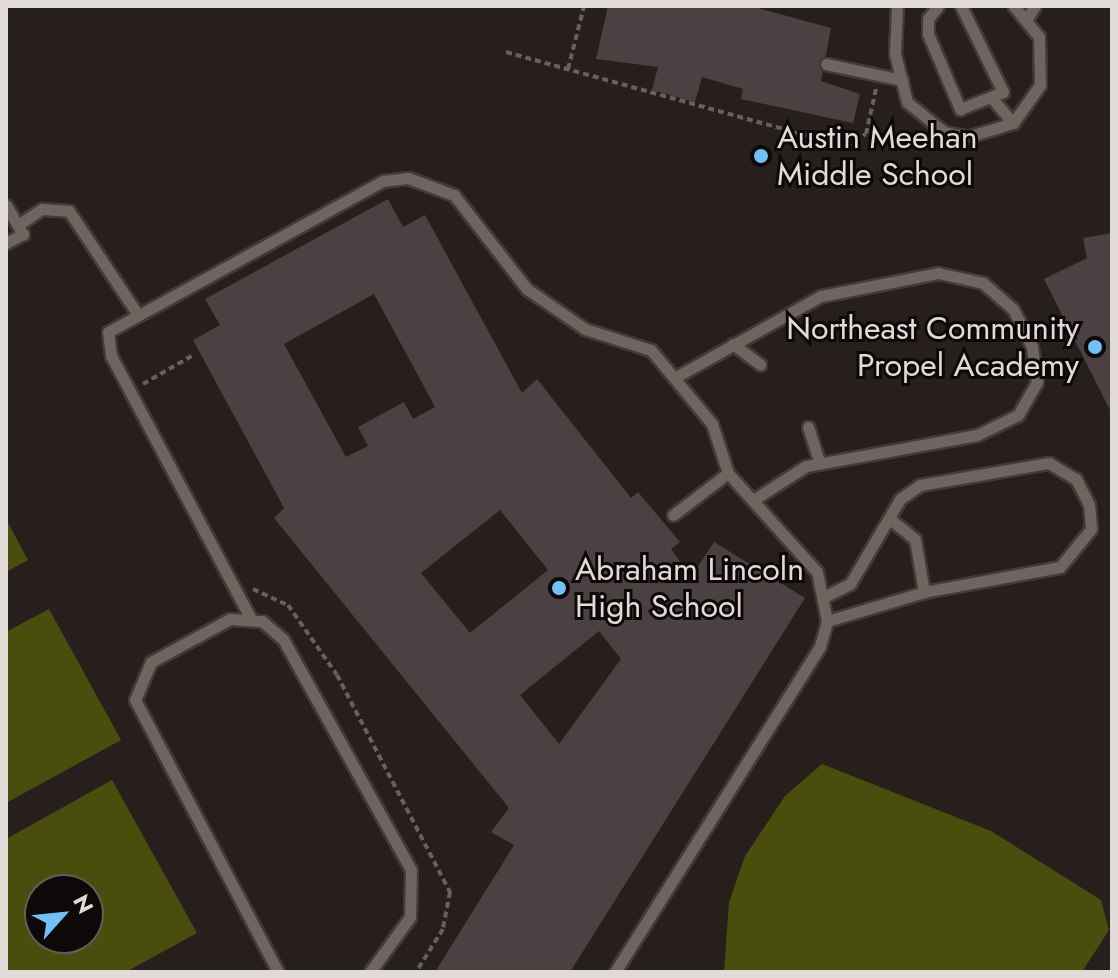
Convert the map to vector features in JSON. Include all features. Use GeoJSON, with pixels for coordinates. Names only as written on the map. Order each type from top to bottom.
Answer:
{"type":"FeatureCollection","features":[{"type":"Feature","properties":{"kind":"lane"},"geometry":{"type":"LineString","coordinates":[[897,6],[902,80],[907,102],[944,132],[967,137],[1013,123],[1030,106],[1042,73],[1039,37],[1032,11],[1014,6]]}},
{"type":"Feature","properties":{"kind":"lane"},"geometry":{"type":"LineString","coordinates":[[938,6],[928,34],[960,109],[1003,92],[961,6]]}},
{"type":"Feature","properties":{"kind":"lane"},"geometry":{"type":"LineString","coordinates":[[826,64],[902,80]]}},
{"type":"Feature","properties":{"kind":"lane"},"geometry":{"type":"LineString","coordinates":[[991,97],[1013,123]]}},
{"type":"Feature","properties":{"kind":"lane"},"geometry":{"type":"LineString","coordinates":[[370,972],[410,917],[411,870],[283,639],[251,619],[131,391],[108,332],[136,312],[360,191],[408,178],[454,195],[527,289],[585,329],[651,350],[712,424],[728,473],[817,572],[826,596],[827,621],[820,646],[615,972]]}},
{"type":"Feature","properties":{"kind":"lane"},"geometry":{"type":"LineString","coordinates":[[6,205],[23,234],[6,243]]}},
{"type":"Feature","properties":{"kind":"lane"},"geometry":{"type":"LineString","coordinates":[[18,225],[42,209],[69,211],[136,312]]}},
{"type":"Feature","properties":{"kind":"lane"},"geometry":{"type":"LineString","coordinates":[[674,378],[821,296],[938,273],[983,283],[1013,309],[1032,347],[1037,382],[1018,415],[977,435],[820,463],[753,500]]}},
{"type":"Feature","properties":{"kind":"lane"},"geometry":{"type":"LineString","coordinates":[[733,344],[760,364]]}},
{"type":"Feature","properties":{"kind":"lane"},"geometry":{"type":"LineString","coordinates":[[808,427],[820,463]]}},
{"type":"Feature","properties":{"kind":"lane"},"geometry":{"type":"LineString","coordinates":[[826,596],[850,584],[890,519],[920,485],[1011,464],[1049,463],[1076,479],[1089,504],[1091,529],[1060,567],[924,592],[827,621]]}},
{"type":"Feature","properties":{"kind":"lane"},"geometry":{"type":"LineString","coordinates":[[673,515],[728,473]]}},
{"type":"Feature","properties":{"kind":"lane"},"geometry":{"type":"LineString","coordinates":[[890,519],[915,539],[924,592]]}},
{"type":"Feature","properties":{"kind":"lane"},"geometry":{"type":"LineString","coordinates":[[251,619],[230,619],[151,662],[135,700],[278,972]]}},
{"type":"Feature","properties":{"kind":"path"},"geometry":{"type":"LineString","coordinates":[[568,69],[584,6]]}},
{"type":"Feature","properties":{"kind":"path"},"geometry":{"type":"LineString","coordinates":[[506,52],[853,146],[866,134],[877,86]]}},
{"type":"Feature","properties":{"kind":"path"},"geometry":{"type":"LineString","coordinates":[[131,391],[195,354]]}},
{"type":"Feature","properties":{"kind":"green space"},"geometry":{"type":"Polygon","coordinates":[[[6,519],[28,560],[6,572],[6,519]]]}},
{"type":"Feature","properties":{"kind":"green space"},"geometry":{"type":"Polygon","coordinates":[[[49,609],[121,740],[6,803],[6,632],[49,609]]]}},
{"type":"Feature","properties":{"kind":"green space"},"geometry":{"type":"Polygon","coordinates":[[[822,764],[991,831],[1101,900],[1109,930],[1082,972],[724,972],[729,902],[745,856],[785,796],[822,764]]]}},
{"type":"Feature","properties":{"kind":"green space"},"geometry":{"type":"Polygon","coordinates":[[[112,780],[197,933],[126,972],[6,972],[6,839],[112,780]]]}},
{"type":"Feature","properties":{"kind":"building"},"geometry":{"type":"Polygon","coordinates":[[[608,6],[750,6],[831,28],[821,81],[860,94],[853,123],[741,99],[743,89],[702,77],[695,102],[652,90],[658,67],[596,59],[608,6]]]}},
{"type":"Feature","properties":{"kind":"building"},"geometry":{"type":"Polygon","coordinates":[[[388,199],[403,227],[425,215],[522,393],[537,379],[631,498],[638,492],[680,542],[671,549],[691,577],[714,542],[805,598],[570,972],[435,972],[514,845],[491,832],[509,808],[274,518],[284,508],[193,340],[220,325],[205,299],[388,199]],[[374,294],[284,344],[346,457],[368,446],[358,427],[404,402],[413,419],[435,407],[374,294]],[[500,510],[421,573],[470,633],[548,570],[500,510]],[[599,631],[520,695],[559,744],[621,659],[599,631]]]}},
{"type":"Feature","properties":{"kind":"building","name":"Northeast Community Propel Academy"},"geometry":{"type":"Polygon","coordinates":[[[1112,233],[1112,414],[1044,279],[1087,258],[1083,238],[1112,233]]]}},
{"type":"Feature","properties":{"kind":"place","name":"Austin Meehan Middle School"},"geometry":{"type":"Point","coordinates":[761,156]}},
{"type":"Feature","properties":{"kind":"place","name":"Northeast Community Propel Academy"},"geometry":{"type":"Point","coordinates":[1095,347]}},
{"type":"Feature","properties":{"kind":"place","name":"Abraham Lincoln High School"},"geometry":{"type":"Point","coordinates":[559,588]}}]}
